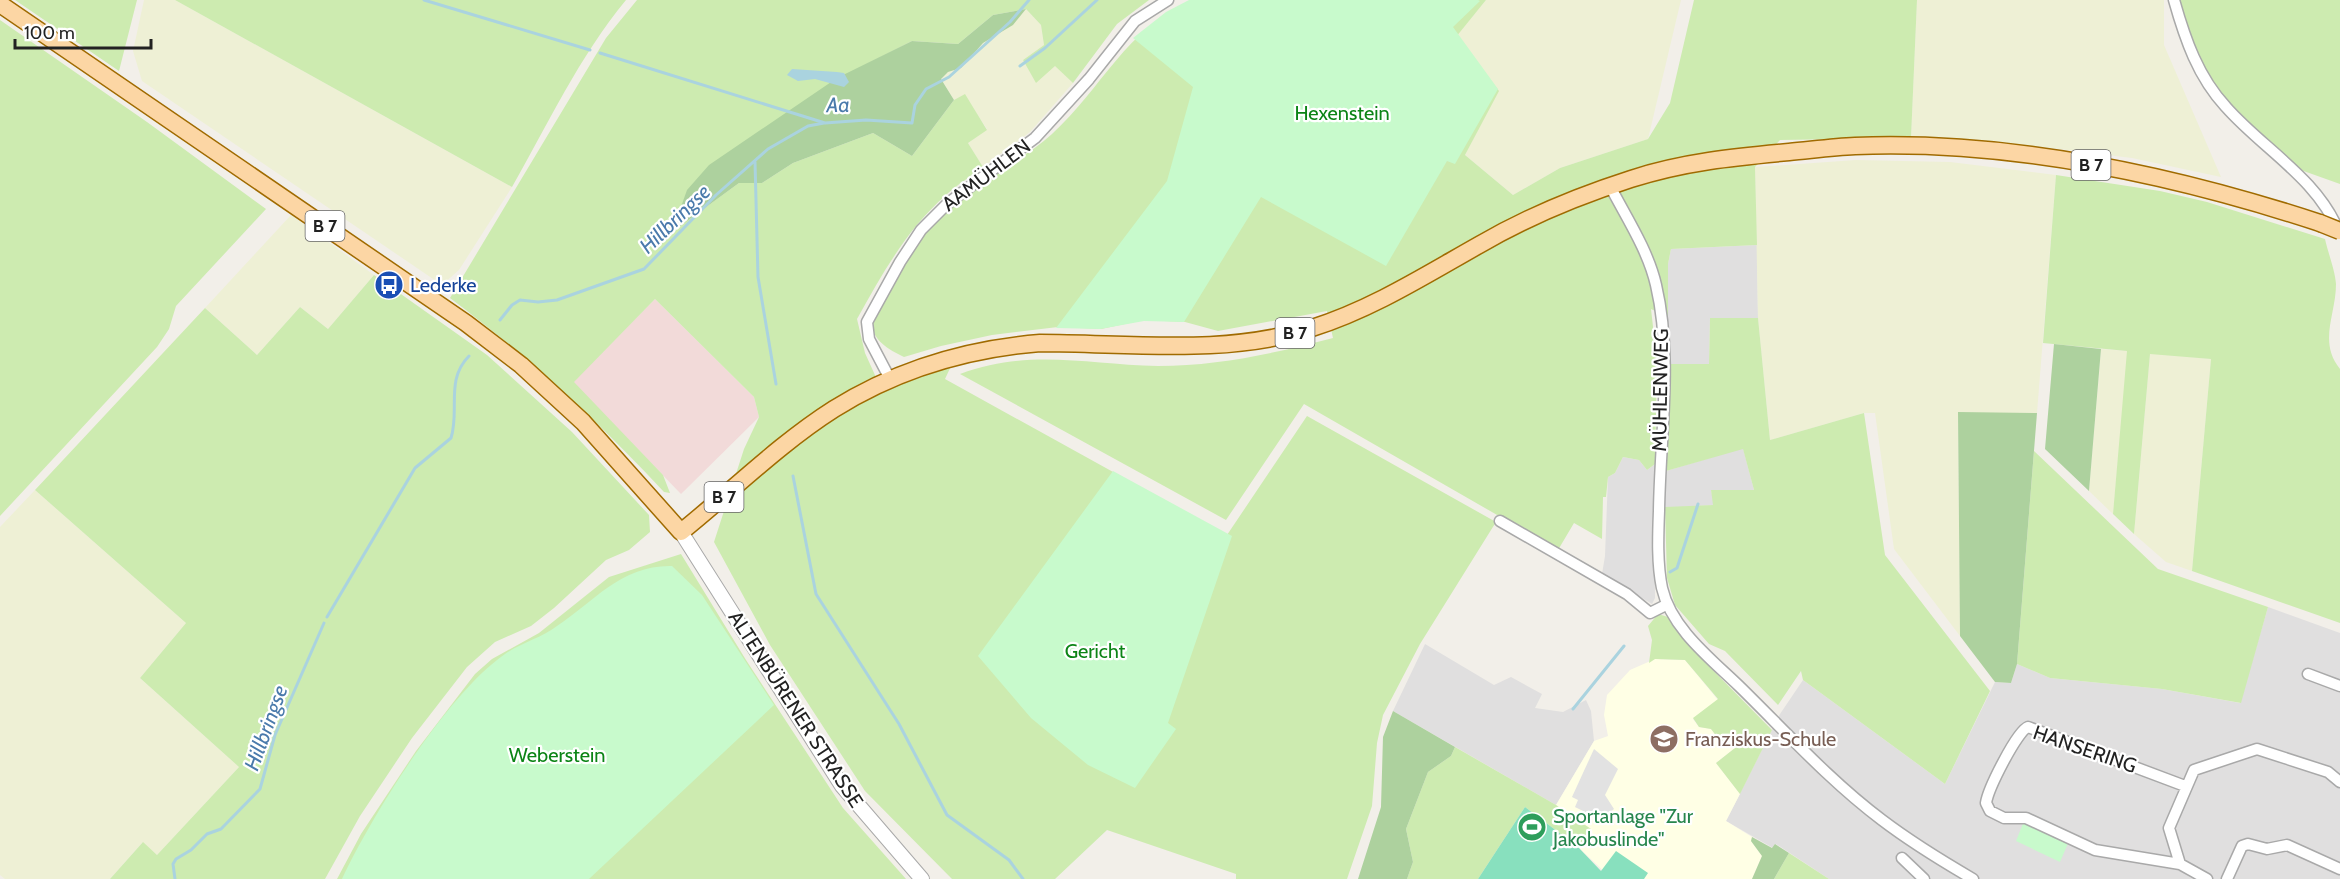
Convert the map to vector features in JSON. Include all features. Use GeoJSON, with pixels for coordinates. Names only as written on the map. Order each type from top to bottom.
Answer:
{"type":"FeatureCollection","features":[{"type":"Feature","properties":{"kind":"main road","name":"B 7"},"geometry":{"type":"LineString","coordinates":[[0,4],[466,322],[520,365],[583,422],[681,532],[832,411],[890,379],[933,362],[990,348],[1040,343],[1226,345],[1309,329],[1391,295],[1525,220],[1610,186],[1681,166],[1737,156],[1855,146],[1950,148],[2044,156],[2194,186],[2320,223],[2340,232]]}},
{"type":"Feature","properties":{"kind":"street","name":"AAMÜHLEN"},"geometry":{"type":"LineString","coordinates":[[890,379],[869,339],[867,322],[900,262],[921,230],[946,204],[1035,138],[1089,80],[1134,21],[1168,0]]}},
{"type":"Feature","properties":{"kind":"street"},"geometry":{"type":"LineString","coordinates":[[2174,0],[2195,60],[2209,86],[2226,107],[2317,194],[2332,215],[2340,232]]}},
{"type":"Feature","properties":{"kind":"street","name":"MÜHLENWEG"},"geometry":{"type":"LineString","coordinates":[[1610,186],[1651,268],[1663,327],[1659,537],[1661,583],[1666,605],[1681,627],[1842,787],[1903,835],[1974,879]]}},
{"type":"Feature","properties":{"kind":"street"},"geometry":{"type":"LineString","coordinates":[[1500,521],[1627,594],[1650,613],[1666,605]]}},
{"type":"Feature","properties":{"kind":"street","name":"ALTENBÜRENER STRASSE"},"geometry":{"type":"LineString","coordinates":[[681,532],[842,786],[922,879]]}},
{"type":"Feature","properties":{"kind":"street"},"geometry":{"type":"LineString","coordinates":[[2308,674],[2340,686]]}},
{"type":"Feature","properties":{"kind":"street","name":"HANSERING"},"geometry":{"type":"LineString","coordinates":[[2180,864],[2095,850],[2026,818],[2004,818],[1990,812],[1986,803],[2002,763],[2020,732],[2028,727],[2185,786]]}},
{"type":"Feature","properties":{"kind":"street"},"geometry":{"type":"LineString","coordinates":[[2207,879],[2190,875],[2180,864],[2169,828],[2191,773],[2197,768],[2258,749],[2328,772],[2340,782]]}},
{"type":"Feature","properties":{"kind":"street"},"geometry":{"type":"LineString","coordinates":[[2227,879],[2242,846],[2248,844],[2266,849],[2287,845],[2340,869]]}},
{"type":"Feature","properties":{"kind":"street"},"geometry":{"type":"LineString","coordinates":[[1902,858],[1924,879]]}},
{"type":"Feature","properties":{"kind":"shaded area"},"geometry":{"type":"Polygon","coordinates":[[[144,0],[175,0],[512,187],[459,270],[442,285],[142,81],[133,51],[144,0]]]}},
{"type":"Feature","properties":{"kind":"shaded area"},"geometry":{"type":"Polygon","coordinates":[[[1486,0],[1681,0],[1648,139],[1560,168],[1513,195],[1465,155],[1498,91],[1456,36],[1486,0]]]}},
{"type":"Feature","properties":{"kind":"shaded area"},"geometry":{"type":"Polygon","coordinates":[[[1917,0],[2164,0],[2164,45],[2221,177],[2132,158],[2043,147],[1911,138],[1917,0]]]}},
{"type":"Feature","properties":{"kind":"shaded area"},"geometry":{"type":"Polygon","coordinates":[[[1026,9],[1041,25],[1044,45],[1023,60],[1036,82],[1055,65],[1073,83],[1030,132],[983,167],[968,143],[987,129],[964,95],[954,100],[941,79],[948,72],[961,68],[983,43],[1013,25],[1026,9]]]}},
{"type":"Feature","properties":{"kind":"shaded area"},"geometry":{"type":"Polygon","coordinates":[[[1856,160],[1950,162],[2056,175],[2037,413],[1958,413],[1960,636],[1894,549],[1875,413],[1864,413],[1770,440],[1758,318],[1755,167],[1856,160]]]}},
{"type":"Feature","properties":{"kind":"shaded area","name":"Lederke"},"geometry":{"type":"Polygon","coordinates":[[[291,215],[374,275],[328,329],[300,307],[257,355],[205,308],[291,215]]]}},
{"type":"Feature","properties":{"kind":"shaded area"},"geometry":{"type":"Polygon","coordinates":[[[1757,245],[1758,318],[1710,318],[1709,364],[1668,364],[1668,264],[1671,249],[1757,245]]]}},
{"type":"Feature","properties":{"kind":"shaded area"},"geometry":{"type":"Polygon","coordinates":[[[655,299],[754,397],[759,417],[681,494],[573,382],[655,299]]]}},
{"type":"Feature","properties":{"kind":"shaded area"},"geometry":{"type":"Polygon","coordinates":[[[2101,349],[2128,351],[2113,514],[2089,491],[2101,349]]]}},
{"type":"Feature","properties":{"kind":"shaded area"},"geometry":{"type":"Polygon","coordinates":[[[2150,353],[2211,359],[2192,571],[2166,562],[2134,534],[2150,353]]]}},
{"type":"Feature","properties":{"kind":"shaded area"},"geometry":{"type":"Polygon","coordinates":[[[1743,448],[1754,490],[1711,490],[1714,505],[1654,509],[1655,598],[1652,604],[1602,574],[1605,556],[1608,477],[1615,473],[1623,457],[1639,460],[1647,470],[1655,464],[1666,471],[1743,448]]]}},
{"type":"Feature","properties":{"kind":"shaded area"},"geometry":{"type":"Polygon","coordinates":[[[35,490],[186,623],[140,678],[239,767],[157,855],[142,843],[110,879],[5,879],[0,875],[0,527],[35,490]]]}},
{"type":"Feature","properties":{"kind":"shaded area"},"geometry":{"type":"Polygon","coordinates":[[[2268,607],[2340,633],[2340,879],[1829,879],[1776,844],[1773,848],[1726,821],[1780,714],[1803,680],[1945,784],[1995,682],[2011,683],[2017,664],[2050,678],[2162,689],[2240,703],[2268,607]]]}},
{"type":"Feature","properties":{"kind":"shaded area"},"geometry":{"type":"Polygon","coordinates":[[[1425,644],[1494,685],[1511,677],[1542,694],[1535,708],[1563,712],[1586,700],[1591,711],[1594,741],[1556,805],[1393,711],[1425,644]]]}},
{"type":"Feature","properties":{"kind":"shaded area"},"geometry":{"type":"Polygon","coordinates":[[[1655,659],[1685,660],[1718,700],[1693,719],[1699,727],[1711,729],[1721,742],[1727,737],[1735,748],[1716,763],[1740,794],[1726,821],[1752,837],[1751,841],[1762,856],[1752,879],[1612,879],[1578,847],[1590,829],[1556,805],[1594,741],[1608,736],[1604,715],[1607,695],[1630,670],[1655,659]]]}},
{"type":"Feature","properties":{"kind":"shaded area"},"geometry":{"type":"Polygon","coordinates":[[[1594,749],[1618,769],[1605,795],[1614,809],[1604,817],[1599,812],[1597,818],[1575,807],[1578,800],[1572,797],[1594,749]]]}},
{"type":"Feature","properties":{"kind":"green space"},"geometry":{"type":"Polygon","coordinates":[[[15,0],[137,0],[119,71],[15,0]]]}},
{"type":"Feature","properties":{"kind":"green space"},"geometry":{"type":"Polygon","coordinates":[[[175,0],[626,0],[593,44],[512,187],[175,0]]]}},
{"type":"Feature","properties":{"kind":"green space"},"geometry":{"type":"Polygon","coordinates":[[[637,0],[1149,0],[1117,24],[1073,83],[1055,66],[1036,83],[1023,60],[1044,45],[1041,25],[1026,9],[993,15],[958,44],[912,41],[837,79],[673,231],[739,183],[762,183],[793,163],[873,133],[912,156],[954,100],[965,94],[987,130],[968,143],[983,167],[950,191],[919,222],[886,269],[857,319],[865,353],[879,384],[952,364],[945,379],[1227,535],[1307,416],[1496,522],[1420,644],[1383,715],[1377,743],[1372,806],[1347,879],[1236,879],[1236,874],[1107,830],[1055,879],[952,879],[865,791],[770,645],[714,542],[744,449],[759,417],[754,397],[655,299],[574,382],[663,475],[670,493],[664,492],[562,390],[450,298],[606,38],[637,0]]]}},
{"type":"Feature","properties":{"kind":"green space","name":"Hexenstein"},"geometry":{"type":"Polygon","coordinates":[[[1189,0],[1478,0],[1480,1],[1453,27],[1498,89],[1455,164],[1447,161],[1386,266],[1261,197],[1184,322],[1144,321],[1100,329],[1056,328],[1167,181],[1193,87],[1133,38],[1166,12],[1189,0]]]}},
{"type":"Feature","properties":{"kind":"green space"},"geometry":{"type":"Polygon","coordinates":[[[1191,0],[1486,0],[1456,37],[1499,91],[1465,155],[1513,195],[1560,168],[1648,139],[1670,103],[1694,0],[1917,0],[1911,138],[1780,140],[1755,167],[1757,245],[1671,249],[1668,264],[1668,317],[1651,309],[1657,362],[1655,464],[1647,470],[1639,460],[1623,457],[1615,473],[1608,477],[1606,497],[1603,497],[1602,539],[1574,523],[1558,550],[1304,404],[1226,520],[960,374],[986,366],[1035,360],[1158,366],[1203,364],[1247,358],[1333,338],[1327,311],[1218,331],[1185,322],[1144,320],[1101,329],[1058,327],[992,335],[904,357],[882,343],[872,327],[872,320],[903,262],[917,239],[938,214],[953,201],[1020,158],[1052,134],[1131,43],[1168,12],[1191,0]]]}},
{"type":"Feature","properties":{"kind":"green space"},"geometry":{"type":"Polygon","coordinates":[[[2176,0],[2340,0],[2340,184],[2298,169],[2254,130],[2210,83],[2196,57],[2176,0]]]}},
{"type":"Feature","properties":{"kind":"green space"},"geometry":{"type":"Polygon","coordinates":[[[1026,9],[1013,25],[983,43],[961,68],[948,72],[941,79],[954,100],[912,156],[873,133],[793,163],[762,183],[739,183],[672,232],[687,190],[709,165],[837,78],[912,41],[958,44],[993,15],[1026,9]]]}},
{"type":"Feature","properties":{"kind":"green space"},"geometry":{"type":"Polygon","coordinates":[[[0,20],[147,122],[266,209],[176,306],[169,329],[157,347],[0,516],[0,20]]]}},
{"type":"Feature","properties":{"kind":"green space"},"geometry":{"type":"Polygon","coordinates":[[[2056,175],[2160,191],[2207,202],[2325,239],[2336,284],[2329,338],[2330,349],[2340,369],[2340,623],[2192,571],[2211,359],[2150,354],[2134,534],[2113,514],[2127,351],[2043,343],[2056,175]]]}},
{"type":"Feature","properties":{"kind":"green space"},"geometry":{"type":"Polygon","coordinates":[[[374,275],[487,355],[572,432],[649,515],[650,532],[629,550],[606,560],[531,626],[495,642],[467,667],[412,738],[360,816],[325,879],[110,879],[143,842],[157,855],[239,767],[140,678],[186,623],[35,490],[205,308],[257,355],[300,307],[328,329],[374,275]]]}},
{"type":"Feature","properties":{"kind":"green space"},"geometry":{"type":"Polygon","coordinates":[[[1710,318],[1758,318],[1770,440],[1864,413],[1885,555],[1990,691],[1945,784],[1803,680],[1801,671],[1778,705],[1725,651],[1709,644],[1675,605],[1667,578],[1665,507],[1713,505],[1711,490],[1754,490],[1743,449],[1666,471],[1668,364],[1709,364],[1710,318]]]}},
{"type":"Feature","properties":{"kind":"green space"},"geometry":{"type":"Polygon","coordinates":[[[2054,344],[2101,349],[2089,491],[2045,449],[2054,344]]]}},
{"type":"Feature","properties":{"kind":"green space"},"geometry":{"type":"Polygon","coordinates":[[[1958,412],[2037,413],[2017,664],[2011,683],[1995,682],[1960,636],[1958,412]]]}},
{"type":"Feature","properties":{"kind":"green space"},"geometry":{"type":"Polygon","coordinates":[[[2034,451],[2158,569],[2268,607],[2241,703],[2162,689],[2050,678],[2017,664],[2034,451]]]}},
{"type":"Feature","properties":{"kind":"green space","name":"Gericht"},"geometry":{"type":"Polygon","coordinates":[[[1113,471],[1232,536],[1168,723],[1176,729],[1135,788],[1088,765],[1031,718],[978,656],[1113,471]]]}},
{"type":"Feature","properties":{"kind":"green space","name":"Weberstein"},"geometry":{"type":"Polygon","coordinates":[[[681,554],[746,660],[843,808],[906,879],[337,879],[361,834],[416,751],[475,674],[492,659],[539,633],[609,577],[681,554]]]}},
{"type":"Feature","properties":{"kind":"green space","name":"Weberstein"},"geometry":{"type":"Polygon","coordinates":[[[672,566],[702,595],[774,705],[589,879],[342,879],[391,790],[436,726],[459,697],[483,673],[505,654],[551,630],[623,578],[654,567],[672,566]]]}},
{"type":"Feature","properties":{"kind":"green space"},"geometry":{"type":"Polygon","coordinates":[[[1658,614],[1668,617],[1688,645],[1772,730],[1740,794],[1716,763],[1735,748],[1728,738],[1721,742],[1711,729],[1699,727],[1693,718],[1718,699],[1685,660],[1655,659],[1649,663],[1652,640],[1648,626],[1658,614]]]}},
{"type":"Feature","properties":{"kind":"green space"},"geometry":{"type":"Polygon","coordinates":[[[1393,711],[1455,747],[1451,756],[1428,772],[1406,829],[1413,862],[1407,879],[1358,879],[1381,807],[1383,737],[1393,711]]]}},
{"type":"Feature","properties":{"kind":"green space"},"geometry":{"type":"Polygon","coordinates":[[[1455,747],[1556,805],[1591,829],[1578,847],[1525,807],[1478,879],[1407,879],[1413,862],[1406,829],[1428,772],[1451,756],[1455,747]]]}},
{"type":"Feature","properties":{"kind":"green space","name":"Sportanlage \"Zur Jakobuslinde\""},"geometry":{"type":"Polygon","coordinates":[[[1525,807],[1578,847],[1601,871],[1616,851],[1648,873],[1644,879],[1478,879],[1525,807]]]}},
{"type":"Feature","properties":{"kind":"green space"},"geometry":{"type":"Polygon","coordinates":[[[2024,821],[2069,841],[2060,862],[2016,841],[2024,821]]]}},
{"type":"Feature","properties":{"kind":"green space"},"geometry":{"type":"Polygon","coordinates":[[[1752,837],[1772,848],[1775,844],[1789,853],[1774,879],[1752,879],[1762,856],[1751,841],[1752,837]]]}},
{"type":"Feature","properties":{"kind":"green space"},"geometry":{"type":"Polygon","coordinates":[[[1789,853],[1829,879],[1774,879],[1789,853]]]}},
{"type":"Feature","properties":{"kind":"water"},"geometry":{"type":"Polygon","coordinates":[[[792,69],[844,73],[849,82],[844,87],[815,79],[798,81],[787,75],[792,69]]]}},
{"type":"Feature","properties":{"kind":"waterway","name":"Aa"},"geometry":{"type":"LineString","coordinates":[[424,0],[590,50]]}},
{"type":"Feature","properties":{"kind":"waterway","name":"Aa"},"geometry":{"type":"LineString","coordinates":[[600,53],[825,123],[866,120],[912,123],[915,105],[926,89],[949,77],[1010,22],[1029,0]]}},
{"type":"Feature","properties":{"kind":"waterway"},"geometry":{"type":"LineString","coordinates":[[1020,66],[1045,48],[1097,0]]}},
{"type":"Feature","properties":{"kind":"waterway","name":"Hillbringse"},"geometry":{"type":"LineString","coordinates":[[500,320],[512,305],[520,300],[538,302],[557,300],[644,269],[716,195],[768,149],[808,126],[824,123]]}},
{"type":"Feature","properties":{"kind":"waterway"},"geometry":{"type":"LineString","coordinates":[[755,162],[758,277],[776,384]]}},
{"type":"Feature","properties":{"kind":"waterway","name":"Hillbringse"},"geometry":{"type":"LineString","coordinates":[[327,617],[415,468],[451,438],[457,375],[469,356]]}},
{"type":"Feature","properties":{"kind":"waterway"},"geometry":{"type":"LineString","coordinates":[[793,476],[816,594],[899,724],[947,815],[1009,860],[1023,879]]}},
{"type":"Feature","properties":{"kind":"waterway"},"geometry":{"type":"LineString","coordinates":[[1670,572],[1677,568],[1698,504]]}},
{"type":"Feature","properties":{"kind":"waterway","name":"Hillbringse"},"geometry":{"type":"LineString","coordinates":[[175,879],[173,864],[176,859],[191,850],[207,834],[221,829],[260,789],[275,735],[324,623]]}},
{"type":"Feature","properties":{"kind":"waterway"},"geometry":{"type":"LineString","coordinates":[[1573,709],[1624,646]]}},
{"type":"Feature","properties":{"kind":"place","name":"Lederke"},"geometry":{"type":"Point","coordinates":[389,285]}},
{"type":"Feature","properties":{"kind":"place","name":"Franziskus-Schule"},"geometry":{"type":"Point","coordinates":[1664,739]}},
{"type":"Feature","properties":{"kind":"place","name":"Sportanlage \"Zur Jakobuslinde\""},"geometry":{"type":"Point","coordinates":[1532,827]}}]}
